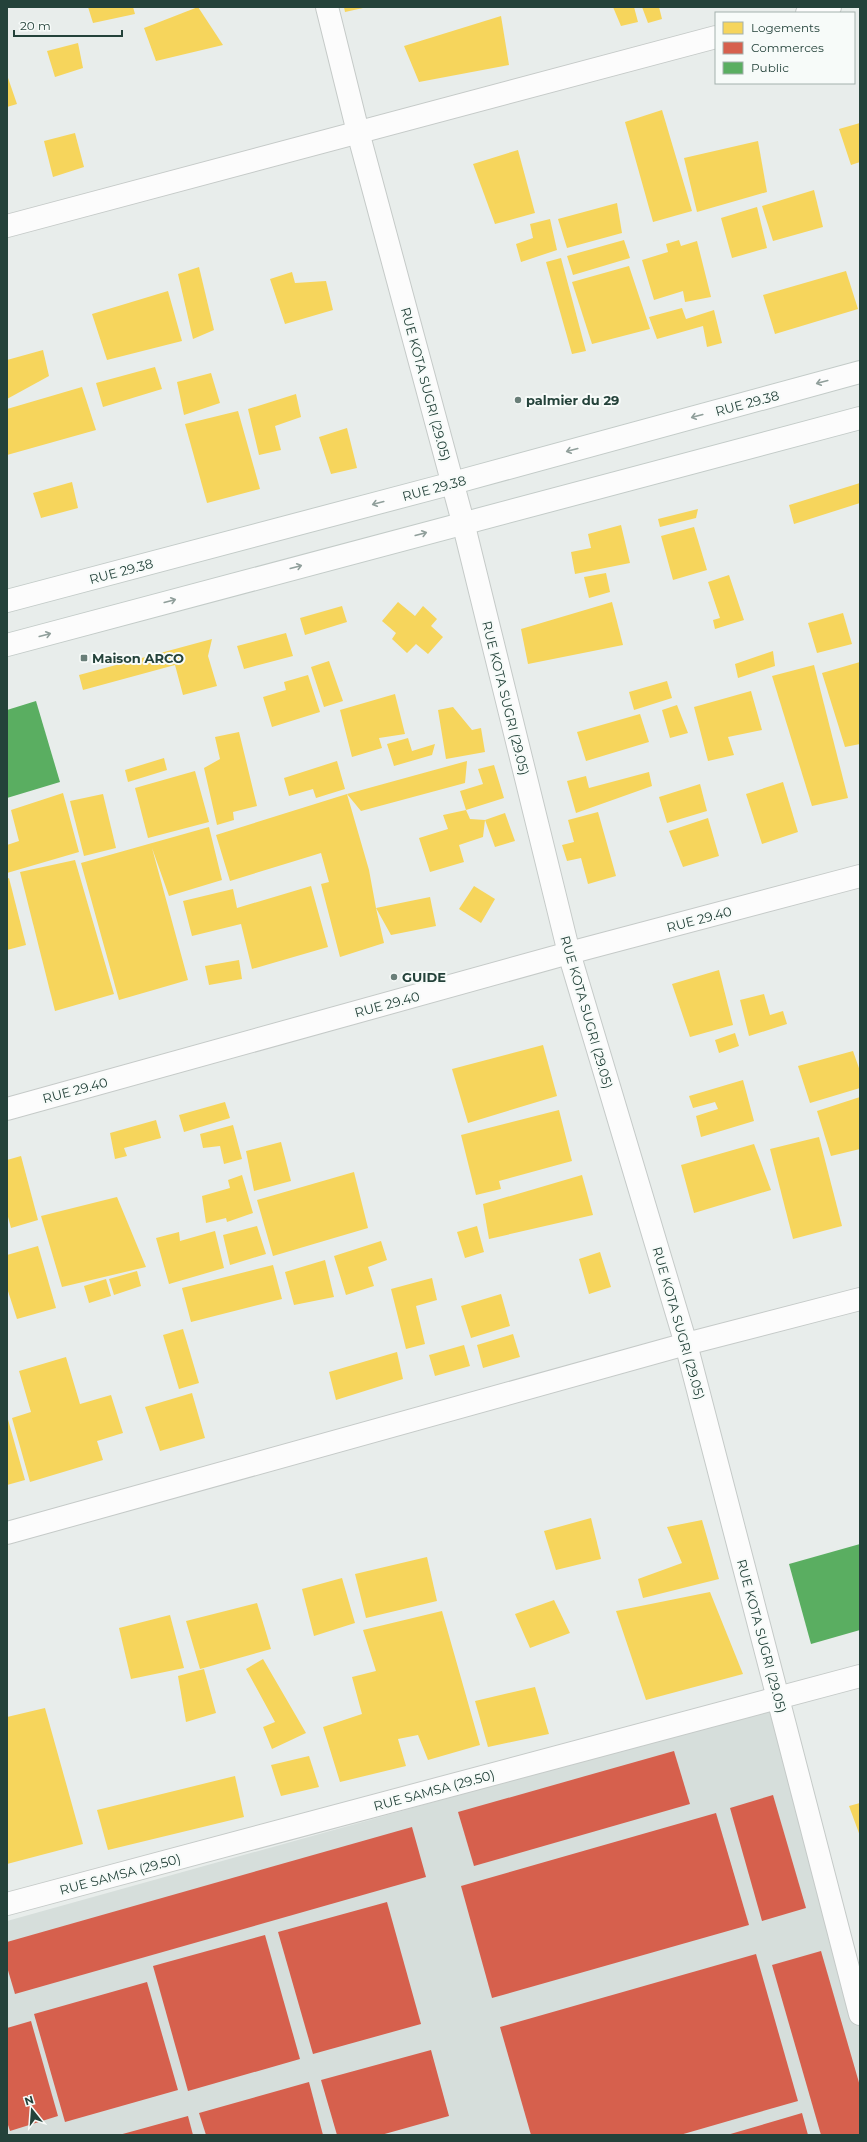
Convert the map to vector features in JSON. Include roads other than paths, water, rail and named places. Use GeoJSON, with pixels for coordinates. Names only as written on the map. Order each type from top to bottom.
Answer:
{"type":"FeatureCollection","features":[{"type":"Feature","properties":{"kind":"street","name":"RUE KOTA SUGRI (29.05)"},"geometry":{"type":"LineString","coordinates":[[327,7],[358,132],[463,522],[569,953],[686,1344],[860,2014]]}},
{"type":"Feature","properties":{"kind":"street"},"geometry":{"type":"LineString","coordinates":[[811,12],[830,7]]}},
{"type":"Feature","properties":{"kind":"street"},"geometry":{"type":"LineString","coordinates":[[7,226],[715,37]]}},
{"type":"Feature","properties":{"kind":"street","name":"RUE 29.38"},"geometry":{"type":"LineString","coordinates":[[7,601],[453,483],[860,372]]}},
{"type":"Feature","properties":{"kind":"street"},"geometry":{"type":"LineString","coordinates":[[7,645],[463,522],[860,418]]}},
{"type":"Feature","properties":{"kind":"street","name":"RUE 29.40"},"geometry":{"type":"LineString","coordinates":[[7,1109],[569,953],[860,876]]}},
{"type":"Feature","properties":{"kind":"street"},"geometry":{"type":"LineString","coordinates":[[7,1533],[686,1344],[860,1299]]}},
{"type":"Feature","properties":{"kind":"street","name":"RUE SAMSA (29.50)"},"geometry":{"type":"LineString","coordinates":[[7,1904],[860,1676]]}},
{"type":"Feature","properties":{"kind":"place","name":"palmier du 29"},"geometry":{"type":"Point","coordinates":[518,400]}},
{"type":"Feature","properties":{"kind":"place","name":"Maison ARCO"},"geometry":{"type":"Point","coordinates":[84,658]}},
{"type":"Feature","properties":{"kind":"place","name":"GUIDE"},"geometry":{"type":"Point","coordinates":[394,977]}}]}
